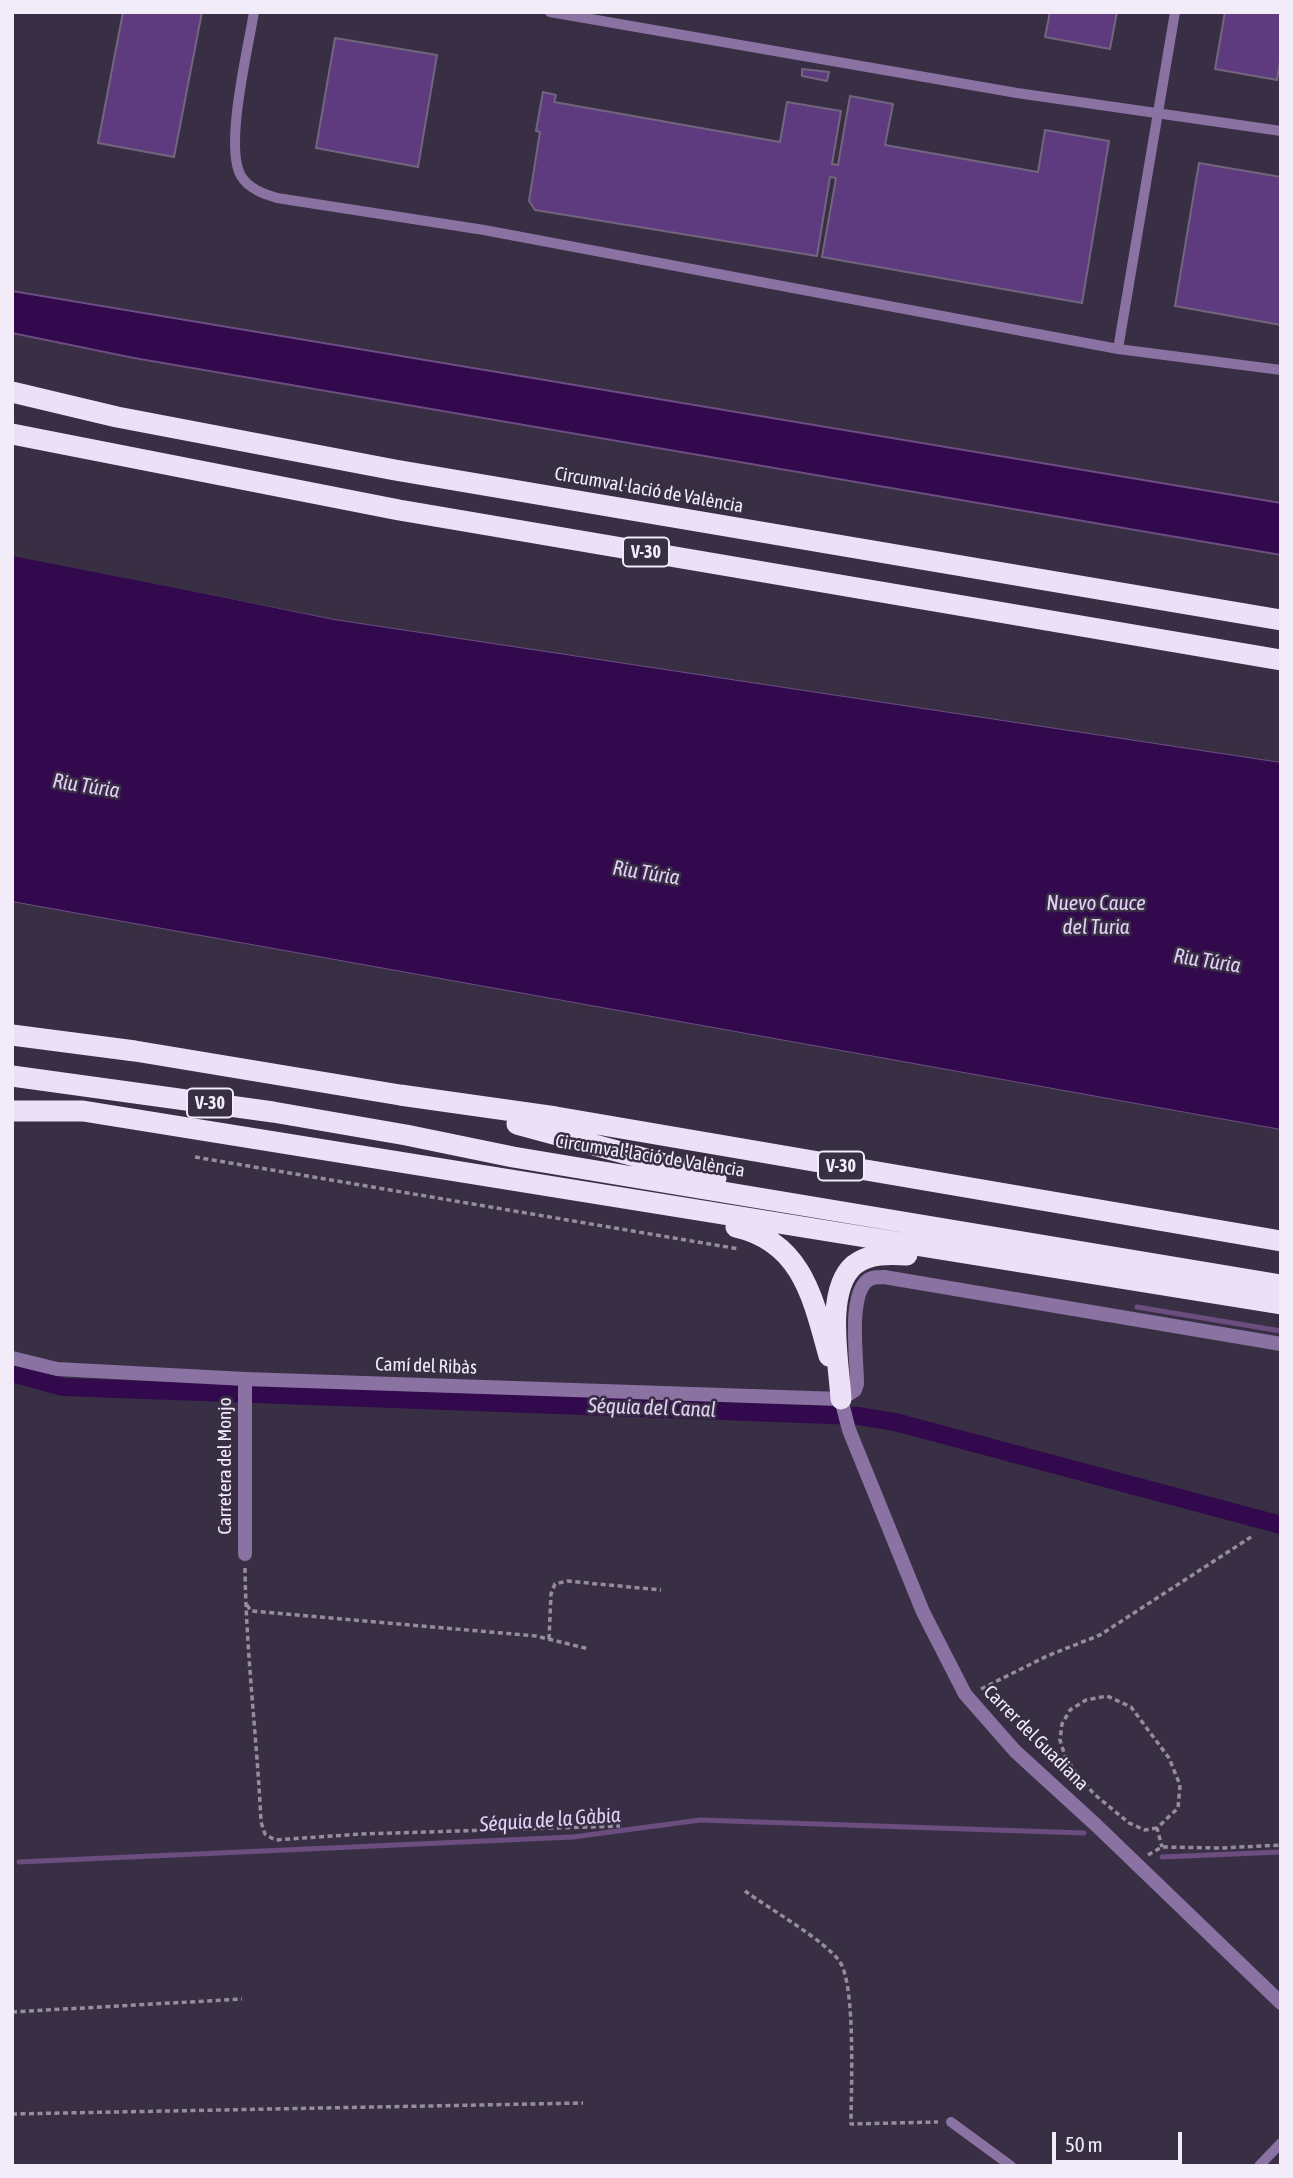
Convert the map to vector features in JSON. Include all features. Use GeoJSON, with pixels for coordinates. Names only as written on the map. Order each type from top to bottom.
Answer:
{"type":"FeatureCollection","features":[{"type":"Feature","properties":{"kind":"highway","name":"Circumval·lació de València"},"geometry":{"type":"LineString","coordinates":[[12,392],[117,417],[395,470],[1280,620]]}},
{"type":"Feature","properties":{"kind":"highway","name":"V-30"},"geometry":{"type":"LineString","coordinates":[[12,434],[399,510],[1281,660]]}},
{"type":"Feature","properties":{"kind":"highway","name":"Circumval·lació de València"},"geometry":{"type":"LineString","coordinates":[[12,1035],[135,1051],[400,1096],[556,1117],[1281,1241]]}},
{"type":"Feature","properties":{"kind":"highway","name":"Circumval·lació de València"},"geometry":{"type":"LineString","coordinates":[[12,1076],[273,1112],[513,1157],[1281,1285]]}},
{"type":"Feature","properties":{"kind":"highway"},"geometry":{"type":"LineString","coordinates":[[400,1096],[554,1133],[753,1189],[959,1230]]}},
{"type":"Feature","properties":{"kind":"highway"},"geometry":{"type":"LineString","coordinates":[[15,1112],[83,1111],[1281,1304]]}},
{"type":"Feature","properties":{"kind":"highway"},"geometry":{"type":"LineString","coordinates":[[562,1189],[752,1231],[774,1242],[789,1255],[803,1276],[841,1399]]}},
{"type":"Feature","properties":{"kind":"highway"},"geometry":{"type":"LineString","coordinates":[[841,1399],[835,1306],[845,1276],[855,1264],[872,1256],[906,1255],[1226,1295]]}},
{"type":"Feature","properties":{"kind":"street"},"geometry":{"type":"LineString","coordinates":[[841,1399],[855,1390],[858,1384],[856,1301],[865,1282],[873,1278],[884,1277],[1281,1344]]}},
{"type":"Feature","properties":{"kind":"street","name":"Camí del Ribàs"},"geometry":{"type":"LineString","coordinates":[[12,1358],[57,1369],[245,1379],[841,1399]]}},
{"type":"Feature","properties":{"kind":"street","name":"Carretera del Monjo"},"geometry":{"type":"LineString","coordinates":[[245,1379],[245,1554]]}},
{"type":"Feature","properties":{"kind":"street","name":"Carrer del Guadiana"},"geometry":{"type":"LineString","coordinates":[[841,1399],[849,1430],[923,1612],[967,1697],[1015,1751],[1281,2003]]}},
{"type":"Feature","properties":{"kind":"lane"},"geometry":{"type":"LineString","coordinates":[[254,12],[234,135],[234,156],[242,177],[257,191],[277,198],[484,230],[1118,349],[1281,370]]}},
{"type":"Feature","properties":{"kind":"lane"},"geometry":{"type":"LineString","coordinates":[[550,12],[1017,93],[1281,131]]}},
{"type":"Feature","properties":{"kind":"lane"},"geometry":{"type":"LineString","coordinates":[[1118,349],[1175,12]]}},
{"type":"Feature","properties":{"kind":"lane"},"geometry":{"type":"LineString","coordinates":[[951,2122],[1011,2166]]}},
{"type":"Feature","properties":{"kind":"lane"},"geometry":{"type":"LineString","coordinates":[[1259,2166],[1281,2143]]}},
{"type":"Feature","properties":{"kind":"path"},"geometry":{"type":"LineString","coordinates":[[195,1157],[749,1251]]}},
{"type":"Feature","properties":{"kind":"path"},"geometry":{"type":"LineString","coordinates":[[967,1697],[1035,1662],[1100,1635],[1251,1537]]}},
{"type":"Feature","properties":{"kind":"path"},"geometry":{"type":"LineString","coordinates":[[245,1554],[245,1603],[261,1822],[265,1835],[275,1840],[361,1833],[620,1826]]}},
{"type":"Feature","properties":{"kind":"path"},"geometry":{"type":"LineString","coordinates":[[549,1639],[551,1594],[555,1584],[567,1581],[661,1590]]}},
{"type":"Feature","properties":{"kind":"path"},"geometry":{"type":"LineString","coordinates":[[245,1603],[251,1611],[536,1636],[589,1649]]}},
{"type":"Feature","properties":{"kind":"path"},"geometry":{"type":"LineString","coordinates":[[1107,1696],[1131,1707],[1169,1758],[1180,1785],[1178,1808],[1157,1828],[1145,1830],[1129,1823],[1094,1794],[1065,1756],[1060,1740],[1062,1724],[1070,1710],[1086,1700],[1107,1696]]}},
{"type":"Feature","properties":{"kind":"path"},"geometry":{"type":"LineString","coordinates":[[1157,1828],[1162,1847]]}},
{"type":"Feature","properties":{"kind":"path"},"geometry":{"type":"LineString","coordinates":[[1134,1863],[1162,1847],[1220,1848],[1281,1844]]}},
{"type":"Feature","properties":{"kind":"path"},"geometry":{"type":"LineString","coordinates":[[745,1891],[819,1942],[841,1963],[847,1983],[852,2051],[851,2124],[951,2122]]}},
{"type":"Feature","properties":{"kind":"path"},"geometry":{"type":"LineString","coordinates":[[12,2012],[242,1999]]}},
{"type":"Feature","properties":{"kind":"path"},"geometry":{"type":"LineString","coordinates":[[12,2114],[583,2103]]}},
{"type":"Feature","properties":{"kind":"water"},"geometry":{"type":"Polygon","coordinates":[[[12,291],[1281,503],[1281,555],[134,358],[12,333],[12,291]]]}},
{"type":"Feature","properties":{"kind":"water","name":"Nuevo Cauce del Turia"},"geometry":{"type":"Polygon","coordinates":[[[12,553],[334,619],[1281,762],[1281,1130],[12,902],[12,553]]]}},
{"type":"Feature","properties":{"kind":"pier"},"geometry":{"type":"Polygon","coordinates":[[[12,549],[335,615],[1281,758],[1281,762],[334,619],[12,556],[12,549]]]}},
{"type":"Feature","properties":{"kind":"pier"},"geometry":{"type":"Polygon","coordinates":[[[12,902],[1281,1130],[1281,1133],[12,905],[12,902]]]}},
{"type":"Feature","properties":{"kind":"building"},"geometry":{"type":"Polygon","coordinates":[[[123,12],[202,12],[174,157],[98,143],[123,12]]]}},
{"type":"Feature","properties":{"kind":"building"},"geometry":{"type":"Polygon","coordinates":[[[1050,12],[1117,12],[1110,49],[1045,37],[1050,12]]]}},
{"type":"Feature","properties":{"kind":"building"},"geometry":{"type":"Polygon","coordinates":[[[1225,12],[1281,12],[1281,56],[1277,80],[1215,69],[1225,12]]]}},
{"type":"Feature","properties":{"kind":"building"},"geometry":{"type":"Polygon","coordinates":[[[335,38],[437,55],[418,167],[316,148],[335,38]]]}},
{"type":"Feature","properties":{"kind":"building"},"geometry":{"type":"Polygon","coordinates":[[[802,69],[829,72],[827,81],[802,76],[802,69]]]}},
{"type":"Feature","properties":{"kind":"building"},"geometry":{"type":"Polygon","coordinates":[[[543,92],[556,95],[554,102],[780,142],[787,102],[841,111],[832,164],[838,165],[850,96],[893,104],[885,145],[1038,172],[1045,130],[1109,141],[1082,303],[822,257],[836,178],[830,177],[817,256],[535,210],[529,201],[540,132],[536,131],[543,92]]]}},
{"type":"Feature","properties":{"kind":"building"},"geometry":{"type":"Polygon","coordinates":[[[1199,163],[1281,177],[1281,325],[1175,306],[1199,163]]]}},
{"type":"Feature","properties":{"kind":"waterway"},"geometry":{"type":"LineString","coordinates":[[1137,1307],[1281,1331]]}},
{"type":"Feature","properties":{"kind":"waterway","name":"Séquia del Canal"},"geometry":{"type":"LineString","coordinates":[[12,1373],[63,1387],[858,1416],[895,1422],[1281,1525]]}},
{"type":"Feature","properties":{"kind":"waterway","name":"Séquia de la Gàbia"},"geometry":{"type":"LineString","coordinates":[[19,1862],[573,1837],[700,1820],[1084,1833]]}},
{"type":"Feature","properties":{"kind":"waterway","name":"Séquia de la Gàbia"},"geometry":{"type":"LineString","coordinates":[[1162,1857],[1281,1852]]}},
{"type":"Feature","properties":{"kind":"water label","name":"Riu Túria"},"geometry":{"type":"Point","coordinates":[86,786]}},
{"type":"Feature","properties":{"kind":"water label","name":"Riu Túria"},"geometry":{"type":"Point","coordinates":[646,873]}},
{"type":"Feature","properties":{"kind":"water label","name":"Riu Túria"},"geometry":{"type":"Point","coordinates":[1207,961]}}]}
